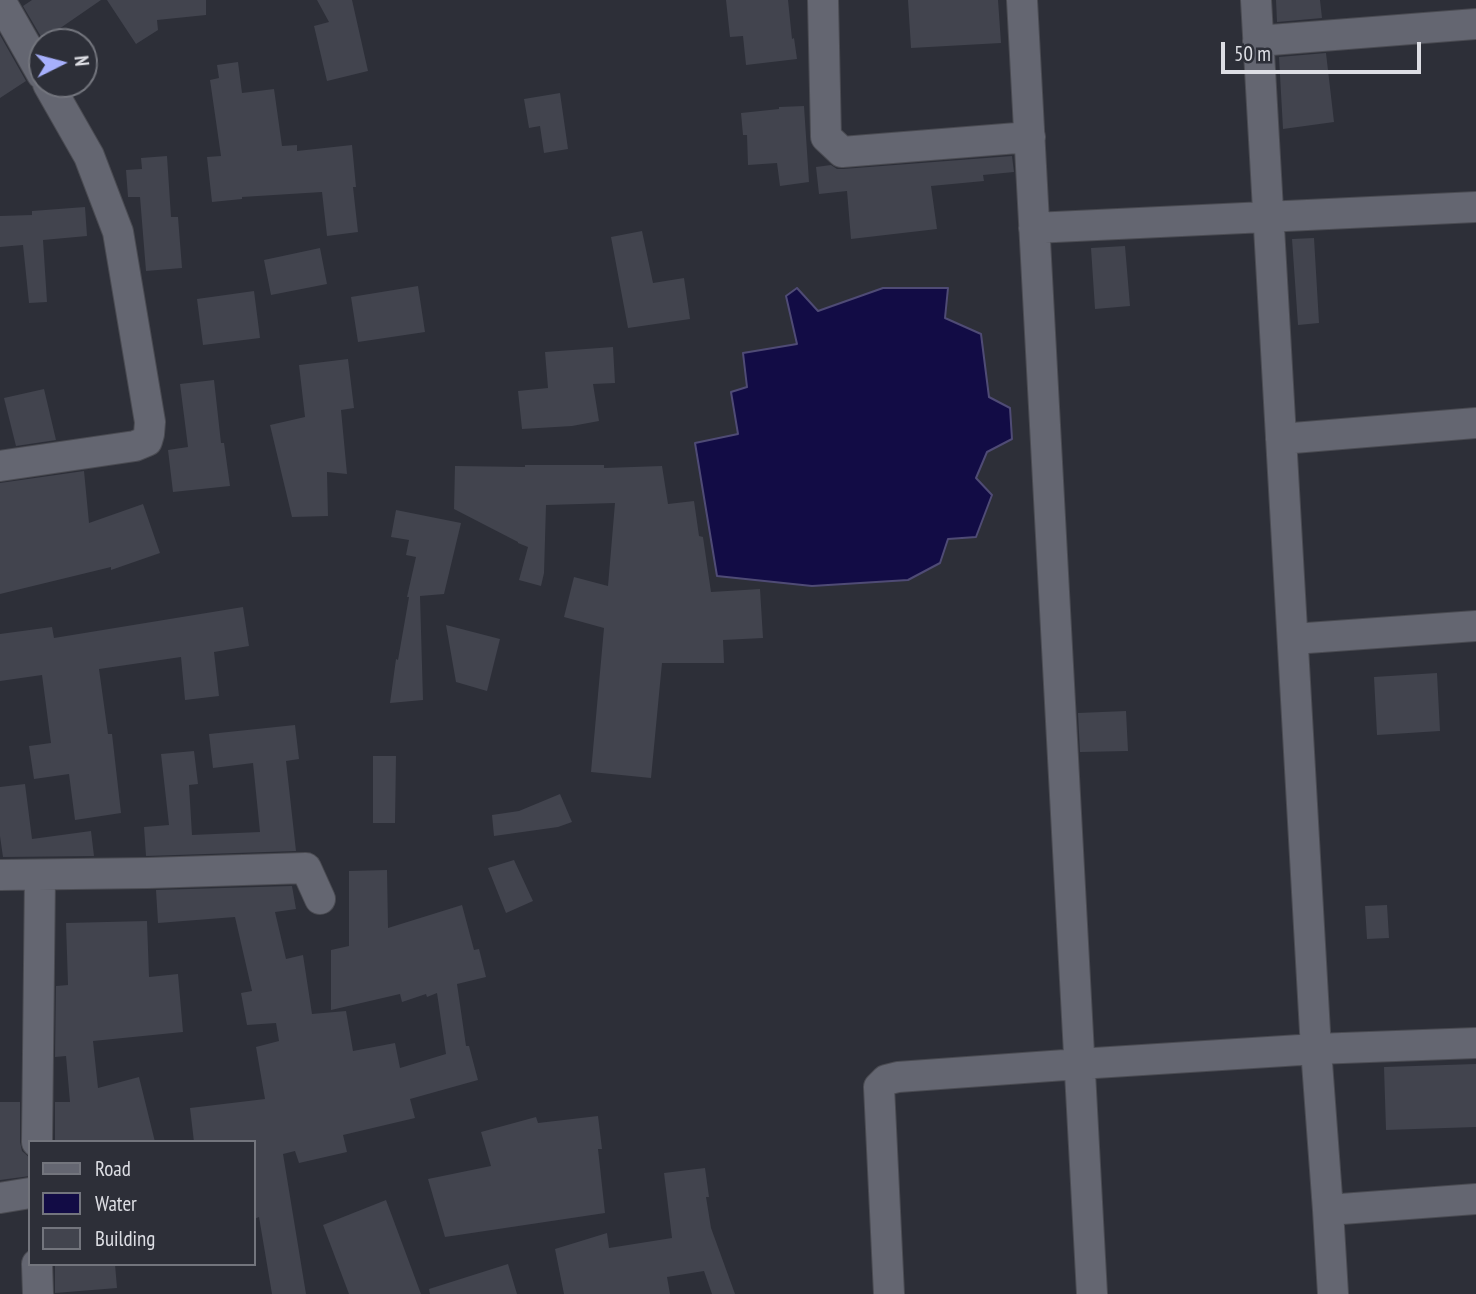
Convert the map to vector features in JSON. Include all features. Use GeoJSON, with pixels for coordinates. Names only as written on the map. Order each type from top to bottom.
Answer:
{"type":"FeatureCollection","features":[{"type":"Feature","properties":{"kind":"street"},"geometry":{"type":"LineString","coordinates":[[0,0],[28,49]]}},
{"type":"Feature","properties":{"kind":"street"},"geometry":{"type":"LineString","coordinates":[[823,0],[826,137],[842,152],[1030,137]]}},
{"type":"Feature","properties":{"kind":"street"},"geometry":{"type":"LineString","coordinates":[[1022,0],[1092,1294]]}},
{"type":"Feature","properties":{"kind":"street"},"geometry":{"type":"LineString","coordinates":[[1256,0],[1315,1049],[1333,1294]]}},
{"type":"Feature","properties":{"kind":"street"},"geometry":{"type":"LineString","coordinates":[[1258,41],[1476,24]]}},
{"type":"Feature","properties":{"kind":"street"},"geometry":{"type":"LineString","coordinates":[[0,466],[135,446],[147,441],[149,434],[150,422],[118,232],[89,156],[56,98]]}},
{"type":"Feature","properties":{"kind":"street"},"geometry":{"type":"LineString","coordinates":[[1034,228],[1476,207]]}},
{"type":"Feature","properties":{"kind":"street"},"geometry":{"type":"LineString","coordinates":[[1281,439],[1476,424]]}},
{"type":"Feature","properties":{"kind":"street"},"geometry":{"type":"LineString","coordinates":[[1293,639],[1476,626]]}},
{"type":"Feature","properties":{"kind":"street"},"geometry":{"type":"LineString","coordinates":[[0,875],[306,868],[320,899]]}},
{"type":"Feature","properties":{"kind":"street"},"geometry":{"type":"LineString","coordinates":[[37,1140],[40,875]]}},
{"type":"Feature","properties":{"kind":"street"},"geometry":{"type":"LineString","coordinates":[[889,1294],[879,1087],[886,1080],[1079,1063],[1315,1049],[1476,1043]]}},
{"type":"Feature","properties":{"kind":"street"},"geometry":{"type":"LineString","coordinates":[[0,1198],[28,1193]]}},
{"type":"Feature","properties":{"kind":"street"},"geometry":{"type":"LineString","coordinates":[[1328,1210],[1476,1199]]}},
{"type":"Feature","properties":{"kind":"street"},"geometry":{"type":"LineString","coordinates":[[37,1266],[38,1294]]}},
{"type":"Feature","properties":{"kind":"water"},"geometry":{"type":"Polygon","coordinates":[[[797,288],[818,311],[883,288],[948,288],[945,318],[981,334],[989,397],[1010,408],[1012,439],[987,452],[976,478],[992,495],[976,537],[948,539],[940,563],[908,580],[812,586],[717,576],[695,443],[738,434],[731,392],[747,387],[743,353],[797,344],[786,296],[797,288]]]}},
{"type":"Feature","properties":{"kind":"building"},"geometry":{"type":"Polygon","coordinates":[[[32,0],[101,0],[60,28],[36,28],[23,6],[32,0]]]}},
{"type":"Feature","properties":{"kind":"building"},"geometry":{"type":"Polygon","coordinates":[[[107,0],[206,0],[206,15],[157,20],[158,30],[136,44],[107,0]]]}},
{"type":"Feature","properties":{"kind":"building"},"geometry":{"type":"Polygon","coordinates":[[[317,0],[352,0],[368,71],[327,81],[314,26],[329,22],[317,0]]]}},
{"type":"Feature","properties":{"kind":"building"},"geometry":{"type":"Polygon","coordinates":[[[726,0],[788,0],[797,59],[746,65],[743,36],[730,37],[726,0]]]}},
{"type":"Feature","properties":{"kind":"building"},"geometry":{"type":"Polygon","coordinates":[[[908,0],[998,0],[1001,43],[911,48],[908,0]]]}},
{"type":"Feature","properties":{"kind":"building"},"geometry":{"type":"Polygon","coordinates":[[[1276,0],[1320,0],[1322,18],[1277,22],[1276,0]]]}},
{"type":"Feature","properties":{"kind":"building"},"geometry":{"type":"Polygon","coordinates":[[[0,35],[26,81],[0,98],[0,35]]]}},
{"type":"Feature","properties":{"kind":"building"},"geometry":{"type":"Polygon","coordinates":[[[1326,53],[1334,122],[1283,129],[1279,57],[1326,53]]]}},
{"type":"Feature","properties":{"kind":"building"},"geometry":{"type":"Polygon","coordinates":[[[238,62],[242,93],[274,89],[282,146],[297,145],[297,151],[352,145],[358,232],[327,236],[322,192],[242,197],[212,202],[207,157],[221,156],[210,80],[219,78],[217,65],[238,62]]]}},
{"type":"Feature","properties":{"kind":"building"},"geometry":{"type":"Polygon","coordinates":[[[560,93],[568,149],[544,153],[540,126],[529,128],[524,99],[560,93]]]}},
{"type":"Feature","properties":{"kind":"building"},"geometry":{"type":"Polygon","coordinates":[[[804,106],[809,182],[780,186],[777,163],[748,165],[747,135],[743,135],[741,113],[804,106]]]}},
{"type":"Feature","properties":{"kind":"building"},"geometry":{"type":"Polygon","coordinates":[[[167,156],[171,217],[178,217],[182,268],[146,271],[140,197],[128,197],[126,170],[142,169],[141,158],[167,156]]]}},
{"type":"Feature","properties":{"kind":"building"},"geometry":{"type":"Polygon","coordinates":[[[1012,156],[1014,172],[983,175],[984,181],[931,186],[937,229],[851,239],[847,191],[819,194],[816,167],[831,165],[843,169],[1012,156]]]}},
{"type":"Feature","properties":{"kind":"building"},"geometry":{"type":"Polygon","coordinates":[[[85,207],[87,236],[43,240],[47,302],[29,303],[23,245],[0,247],[0,216],[32,215],[32,211],[85,207]]]}},
{"type":"Feature","properties":{"kind":"building"},"geometry":{"type":"Polygon","coordinates":[[[642,231],[653,283],[684,278],[690,319],[628,328],[611,237],[642,231]]]}},
{"type":"Feature","properties":{"kind":"building"},"geometry":{"type":"Polygon","coordinates":[[[1314,238],[1319,323],[1298,325],[1292,239],[1314,238]]]}},
{"type":"Feature","properties":{"kind":"building"},"geometry":{"type":"Polygon","coordinates":[[[1125,246],[1130,306],[1095,309],[1091,248],[1125,246]]]}},
{"type":"Feature","properties":{"kind":"building"},"geometry":{"type":"Polygon","coordinates":[[[320,248],[327,284],[271,295],[264,260],[320,248]]]}},
{"type":"Feature","properties":{"kind":"building"},"geometry":{"type":"Polygon","coordinates":[[[418,286],[425,332],[358,342],[351,297],[418,286]]]}},
{"type":"Feature","properties":{"kind":"building"},"geometry":{"type":"Polygon","coordinates":[[[254,291],[260,338],[203,345],[197,299],[254,291]]]}},
{"type":"Feature","properties":{"kind":"building"},"geometry":{"type":"Polygon","coordinates":[[[613,347],[615,383],[593,384],[599,421],[572,426],[522,429],[518,391],[548,388],[545,352],[613,347]]]}},
{"type":"Feature","properties":{"kind":"building"},"geometry":{"type":"Polygon","coordinates":[[[348,359],[354,408],[341,410],[347,474],[327,472],[328,516],[292,517],[270,425],[305,417],[299,365],[348,359]]]}},
{"type":"Feature","properties":{"kind":"building"},"geometry":{"type":"Polygon","coordinates":[[[214,380],[221,443],[224,443],[230,486],[173,492],[168,450],[188,447],[180,384],[214,380]]]}},
{"type":"Feature","properties":{"kind":"building"},"geometry":{"type":"Polygon","coordinates":[[[44,389],[56,440],[16,446],[4,398],[44,389]]]}},
{"type":"Feature","properties":{"kind":"building"},"geometry":{"type":"Polygon","coordinates":[[[604,465],[604,468],[662,466],[668,504],[694,501],[699,536],[703,537],[711,592],[760,589],[763,638],[723,640],[724,663],[662,663],[651,778],[591,772],[604,628],[564,617],[574,577],[608,586],[615,503],[546,505],[544,573],[541,586],[519,580],[528,547],[454,509],[455,466],[604,465]]]}},
{"type":"Feature","properties":{"kind":"building"},"geometry":{"type":"Polygon","coordinates":[[[84,471],[89,523],[143,504],[160,553],[111,570],[111,567],[0,594],[0,483],[84,471]]]}},
{"type":"Feature","properties":{"kind":"building"},"geometry":{"type":"Polygon","coordinates":[[[396,510],[461,523],[444,594],[420,596],[423,700],[390,703],[416,557],[406,555],[409,540],[391,537],[396,510]]]}},
{"type":"Feature","properties":{"kind":"building"},"geometry":{"type":"Polygon","coordinates":[[[243,607],[249,646],[214,652],[219,696],[185,700],[181,657],[99,669],[108,734],[112,734],[121,813],[75,820],[69,774],[34,779],[29,746],[51,743],[42,675],[0,681],[0,634],[52,627],[54,638],[243,607]]]}},
{"type":"Feature","properties":{"kind":"building"},"geometry":{"type":"Polygon","coordinates":[[[446,625],[500,639],[487,691],[456,682],[446,625]]]}},
{"type":"Feature","properties":{"kind":"building"},"geometry":{"type":"Polygon","coordinates":[[[1437,673],[1440,731],[1377,735],[1374,677],[1437,673]]]}},
{"type":"Feature","properties":{"kind":"building"},"geometry":{"type":"Polygon","coordinates":[[[1126,711],[1128,751],[1080,752],[1078,713],[1126,711]]]}},
{"type":"Feature","properties":{"kind":"building"},"geometry":{"type":"Polygon","coordinates":[[[295,725],[299,759],[286,761],[296,851],[146,856],[144,827],[169,825],[161,754],[194,751],[198,784],[189,785],[192,835],[260,832],[253,763],[213,768],[209,734],[295,725]]]}},
{"type":"Feature","properties":{"kind":"building"},"geometry":{"type":"Polygon","coordinates":[[[373,756],[396,756],[395,823],[373,823],[373,756]]]}},
{"type":"Feature","properties":{"kind":"building"},"geometry":{"type":"Polygon","coordinates":[[[25,784],[32,839],[91,831],[94,856],[3,857],[0,787],[25,784]]]}},
{"type":"Feature","properties":{"kind":"building"},"geometry":{"type":"Polygon","coordinates":[[[560,794],[572,822],[558,827],[494,836],[492,815],[519,811],[560,794]]]}},
{"type":"Feature","properties":{"kind":"building"},"geometry":{"type":"Polygon","coordinates":[[[514,860],[533,901],[506,913],[488,868],[514,860]]]}},
{"type":"Feature","properties":{"kind":"building"},"geometry":{"type":"Polygon","coordinates":[[[387,870],[388,928],[462,905],[474,950],[479,949],[486,977],[457,984],[466,1046],[469,1046],[478,1080],[410,1099],[415,1118],[343,1135],[347,1152],[299,1163],[295,1151],[283,1154],[306,1294],[272,1294],[259,1217],[256,1218],[256,1140],[194,1140],[190,1108],[265,1099],[256,1047],[279,1041],[276,1023],[247,1025],[241,993],[252,991],[235,917],[158,923],[156,890],[292,886],[296,909],[275,912],[286,959],[303,955],[312,1014],[346,1011],[353,1051],[395,1043],[400,1068],[446,1054],[437,993],[402,1002],[400,994],[331,1010],[331,950],[349,946],[349,871],[387,870]]]}},
{"type":"Feature","properties":{"kind":"building"},"geometry":{"type":"Polygon","coordinates":[[[1387,905],[1389,938],[1367,939],[1365,906],[1387,905]]]}},
{"type":"Feature","properties":{"kind":"building"},"geometry":{"type":"Polygon","coordinates":[[[147,921],[149,977],[178,974],[183,1032],[93,1041],[98,1088],[139,1077],[155,1140],[55,1140],[55,1102],[70,1102],[66,1056],[55,1057],[56,986],[68,985],[66,923],[147,921]]]}},
{"type":"Feature","properties":{"kind":"building"},"geometry":{"type":"Polygon","coordinates":[[[1476,1064],[1476,1127],[1386,1130],[1384,1067],[1476,1064]]]}},
{"type":"Feature","properties":{"kind":"building"},"geometry":{"type":"Polygon","coordinates":[[[0,1102],[20,1102],[20,1142],[22,1151],[28,1156],[28,1176],[0,1180],[0,1102]]]}},
{"type":"Feature","properties":{"kind":"building"},"geometry":{"type":"Polygon","coordinates":[[[598,1116],[602,1149],[598,1149],[605,1213],[445,1237],[428,1179],[491,1166],[481,1132],[536,1117],[538,1123],[598,1116]]]}},
{"type":"Feature","properties":{"kind":"building"},"geometry":{"type":"Polygon","coordinates":[[[705,1168],[711,1228],[735,1294],[712,1294],[704,1271],[667,1277],[670,1294],[564,1294],[555,1249],[607,1233],[609,1248],[672,1238],[664,1173],[705,1168]]]}},
{"type":"Feature","properties":{"kind":"building"},"geometry":{"type":"Polygon","coordinates":[[[386,1200],[421,1294],[349,1294],[323,1225],[386,1200]]]}},
{"type":"Feature","properties":{"kind":"building"},"geometry":{"type":"Polygon","coordinates":[[[508,1264],[517,1294],[430,1294],[429,1289],[508,1264]]]}},
{"type":"Feature","properties":{"kind":"building"},"geometry":{"type":"Polygon","coordinates":[[[55,1266],[115,1266],[117,1288],[55,1293],[55,1266]]]}}]}
